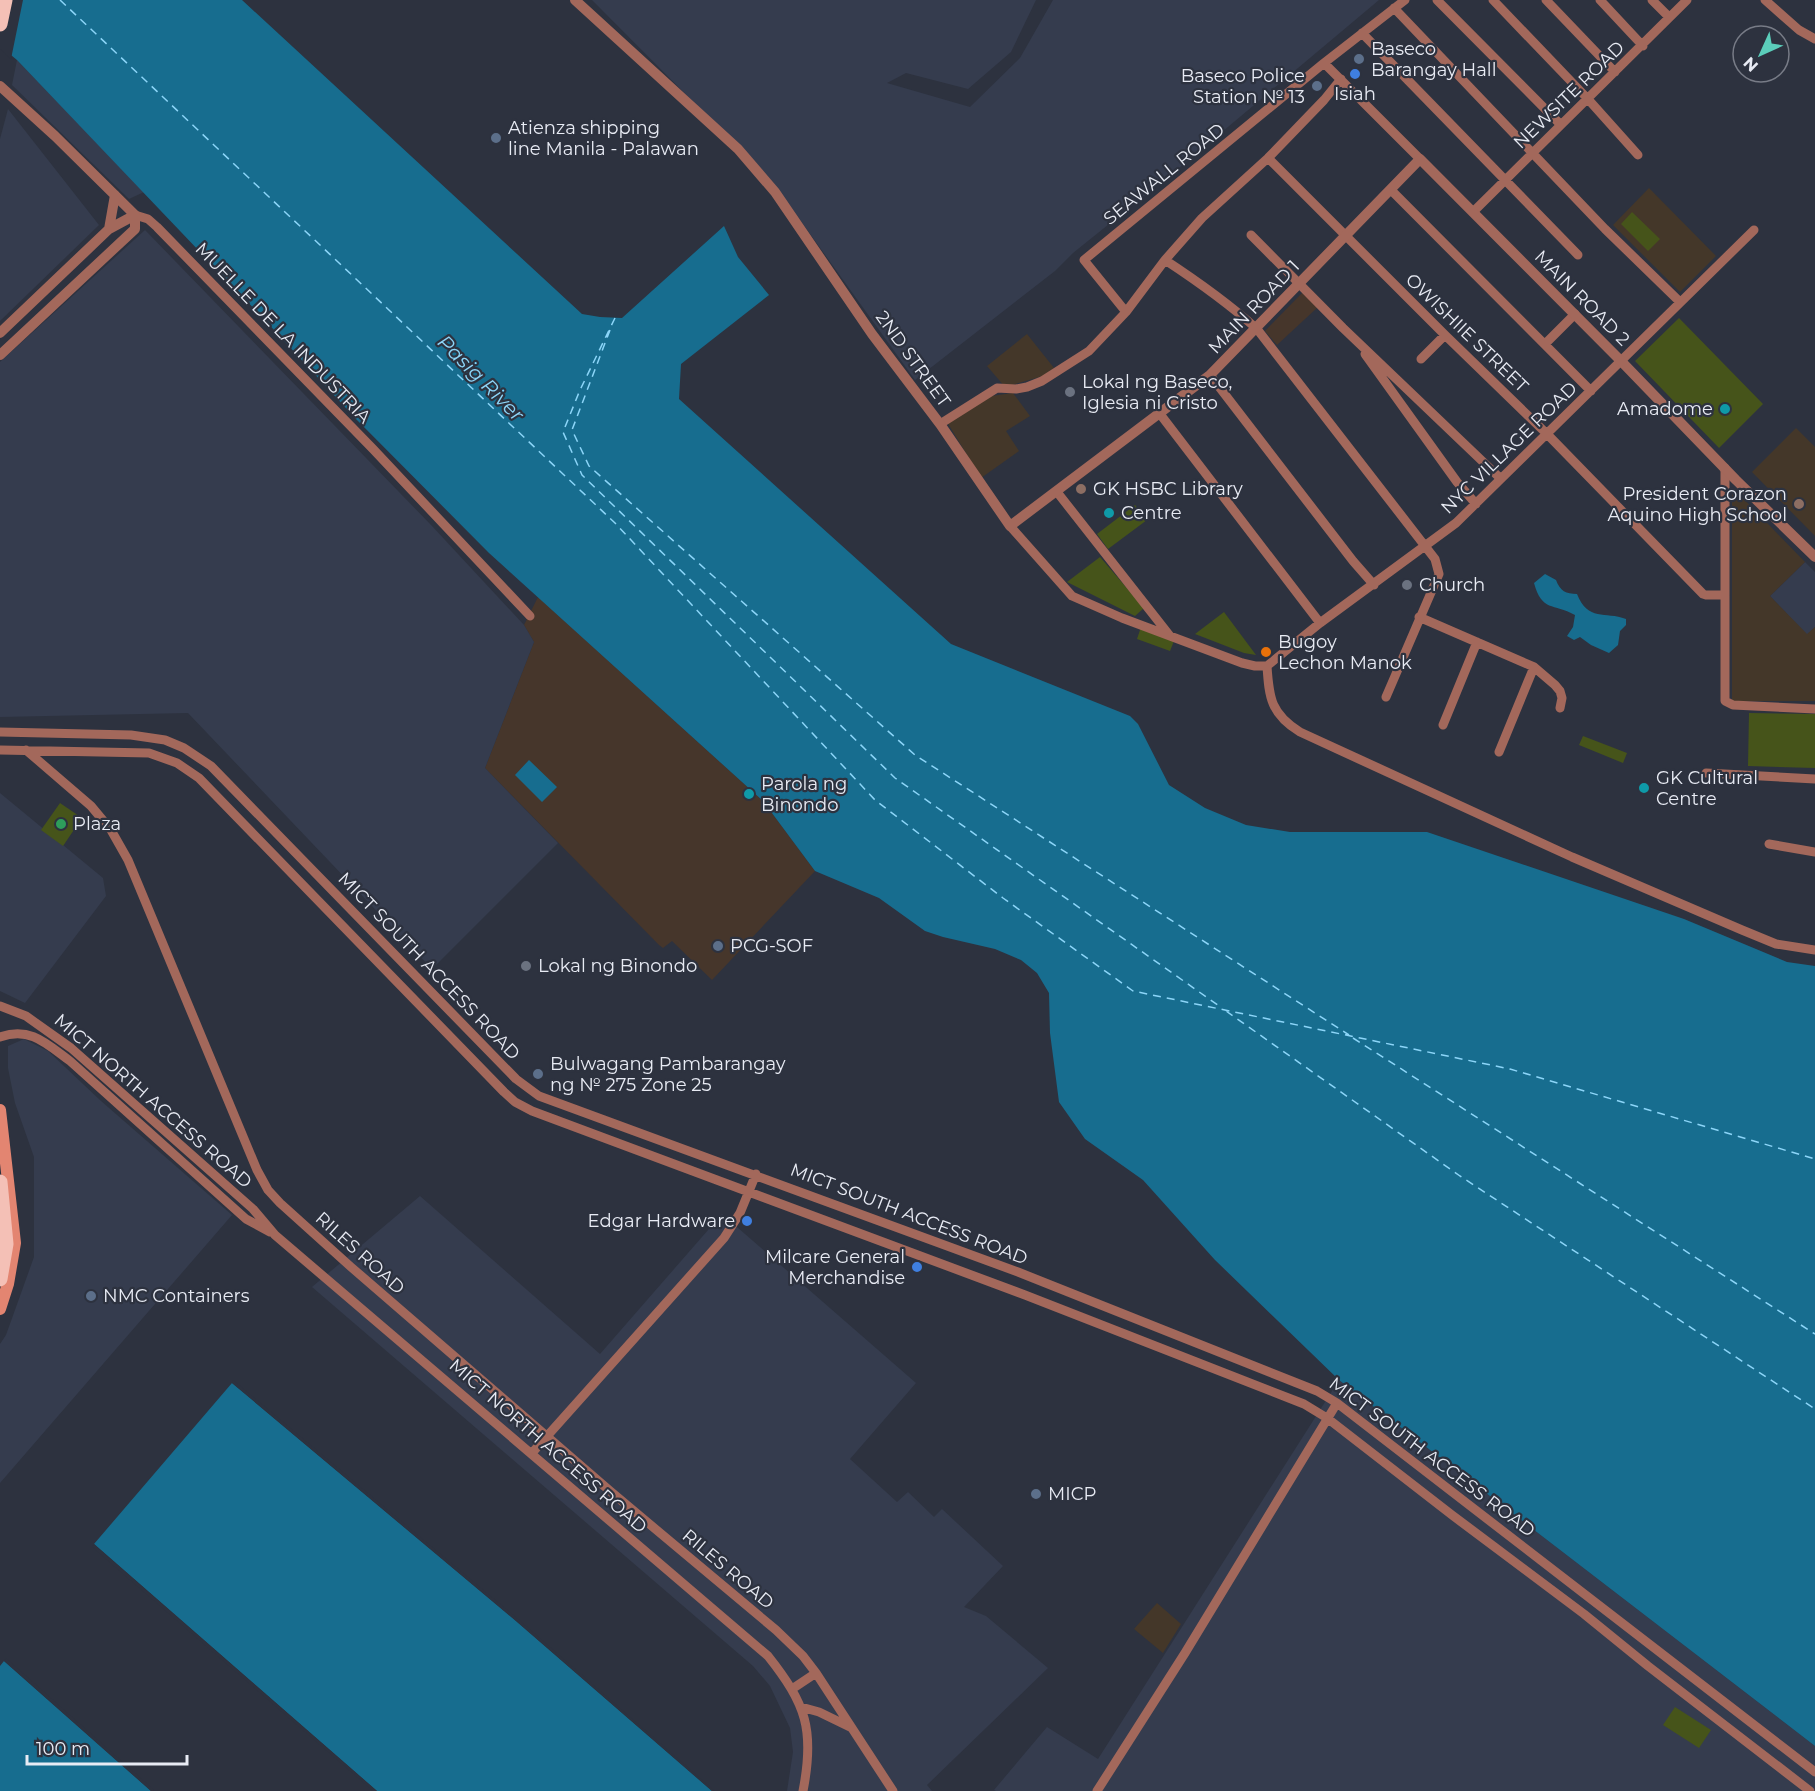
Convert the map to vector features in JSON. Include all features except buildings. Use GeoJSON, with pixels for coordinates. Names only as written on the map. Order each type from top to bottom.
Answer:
{"type":"FeatureCollection","features":[{"type":"Feature","properties":{"kind":"highway"},"geometry":{"type":"LineString","coordinates":[[0,24],[5,0]]}},
{"type":"Feature","properties":{"kind":"highway"},"geometry":{"type":"LineString","coordinates":[[0,1182],[6,1244],[0,1280]]}},
{"type":"Feature","properties":{"kind":"main road"},"geometry":{"type":"LineString","coordinates":[[0,1110],[15,1243],[8,1284],[0,1309]]}},
{"type":"Feature","properties":{"kind":"street","name":"2ND STREET"},"geometry":{"type":"LineString","coordinates":[[575,0],[738,149],[775,192],[872,334],[940,424],[1010,526],[1072,596],[1122,618],[1242,663],[1267,666]]}},
{"type":"Feature","properties":{"kind":"street","name":"SEAWALL ROAD"},"geometry":{"type":"LineString","coordinates":[[1126,312],[1084,260],[1324,63],[1405,0]]}},
{"type":"Feature","properties":{"kind":"street"},"geometry":{"type":"LineString","coordinates":[[1437,0],[1560,124]]}},
{"type":"Feature","properties":{"kind":"street"},"geometry":{"type":"LineString","coordinates":[[1493,0],[1638,155]]}},
{"type":"Feature","properties":{"kind":"street"},"geometry":{"type":"LineString","coordinates":[[1546,0],[1615,72]]}},
{"type":"Feature","properties":{"kind":"street"},"geometry":{"type":"LineString","coordinates":[[1600,0],[1643,46]]}},
{"type":"Feature","properties":{"kind":"street"},"geometry":{"type":"LineString","coordinates":[[1652,0],[1669,17]]}},
{"type":"Feature","properties":{"kind":"street","name":"NEWSITE ROAD"},"geometry":{"type":"LineString","coordinates":[[1473,212],[1687,0]]}},
{"type":"Feature","properties":{"kind":"street"},"geometry":{"type":"LineString","coordinates":[[1765,0],[1799,30],[1815,39]]}},
{"type":"Feature","properties":{"kind":"street"},"geometry":{"type":"LineString","coordinates":[[1394,8],[1605,229],[1680,302]]}},
{"type":"Feature","properties":{"kind":"street"},"geometry":{"type":"LineString","coordinates":[[1362,33],[1578,255]]}},
{"type":"Feature","properties":{"kind":"street","name":"MAIN ROAD 2"},"geometry":{"type":"LineString","coordinates":[[1324,63],[1815,557]]}},
{"type":"Feature","properties":{"kind":"street"},"geometry":{"type":"LineString","coordinates":[[940,424],[997,388],[1016,389],[1042,381],[1089,351],[1126,312],[1165,260],[1202,218],[1268,158],[1341,80]]}},
{"type":"Feature","properties":{"kind":"street","name":"MUELLE DE LA INDUSTRIA"},"geometry":{"type":"LineString","coordinates":[[0,86],[135,215],[148,219],[158,227],[530,616]]}},
{"type":"Feature","properties":{"kind":"street","name":"OWISHIIE STREET"},"geometry":{"type":"LineString","coordinates":[[1268,158],[1547,434],[1703,594],[1706,596],[1725,595]]}},
{"type":"Feature","properties":{"kind":"street","name":"MAIN ROAD 1"},"geometry":{"type":"LineString","coordinates":[[1010,526],[1210,375],[1419,159]]}},
{"type":"Feature","properties":{"kind":"street"},"geometry":{"type":"LineString","coordinates":[[1391,190],[1591,392]]}},
{"type":"Feature","properties":{"kind":"street"},"geometry":{"type":"LineString","coordinates":[[109,229],[115,195]]}},
{"type":"Feature","properties":{"kind":"street"},"geometry":{"type":"LineString","coordinates":[[0,333],[109,229],[135,215],[135,229],[0,355]]}},
{"type":"Feature","properties":{"kind":"street","name":"NYC VILLAGE ROAD"},"geometry":{"type":"LineString","coordinates":[[1267,666],[1320,623],[1456,523],[1754,230]]}},
{"type":"Feature","properties":{"kind":"street"},"geometry":{"type":"LineString","coordinates":[[1251,235],[1301,283],[1361,349],[1457,482],[1476,504]]}},
{"type":"Feature","properties":{"kind":"street"},"geometry":{"type":"LineString","coordinates":[[1165,260],[1240,313],[1257,329],[1435,559],[1439,574],[1386,697]]}},
{"type":"Feature","properties":{"kind":"street"},"geometry":{"type":"LineString","coordinates":[[56,280],[68,292]]}},
{"type":"Feature","properties":{"kind":"street"},"geometry":{"type":"LineString","coordinates":[[1545,344],[1575,314]]}},
{"type":"Feature","properties":{"kind":"street"},"geometry":{"type":"LineString","coordinates":[[1343,328],[1501,479]]}},
{"type":"Feature","properties":{"kind":"street"},"geometry":{"type":"LineString","coordinates":[[1421,359],[1445,335]]}},
{"type":"Feature","properties":{"kind":"street"},"geometry":{"type":"LineString","coordinates":[[1210,375],[1374,585]]}},
{"type":"Feature","properties":{"kind":"street"},"geometry":{"type":"LineString","coordinates":[[1160,414],[1320,623]]}},
{"type":"Feature","properties":{"kind":"street"},"geometry":{"type":"LineString","coordinates":[[1725,468],[1725,701],[1733,705],[1815,709]]}},
{"type":"Feature","properties":{"kind":"street"},"geometry":{"type":"LineString","coordinates":[[1057,492],[1170,636]]}},
{"type":"Feature","properties":{"kind":"street"},"geometry":{"type":"LineString","coordinates":[[1419,617],[1534,667],[1560,691],[1562,698],[1560,708]]}},
{"type":"Feature","properties":{"kind":"street"},"geometry":{"type":"LineString","coordinates":[[1443,725],[1477,642]]}},
{"type":"Feature","properties":{"kind":"street"},"geometry":{"type":"LineString","coordinates":[[1267,666],[1272,704],[1286,724],[1300,732],[1572,857],[1742,930],[1776,944],[1815,950]]}},
{"type":"Feature","properties":{"kind":"street"},"geometry":{"type":"LineString","coordinates":[[1499,752],[1534,667]]}},
{"type":"Feature","properties":{"kind":"street","name":"MICT SOUTH ACCESS ROAD"},"geometry":{"type":"LineString","coordinates":[[0,732],[131,735],[165,740],[184,748],[211,766],[526,1088],[539,1095],[756,1174],[1112,1309],[1292,1380],[1337,1403],[1815,1772]]}},
{"type":"Feature","properties":{"kind":"street"},"geometry":{"type":"LineString","coordinates":[[130,753],[131,735]]}},
{"type":"Feature","properties":{"kind":"street","name":"MICT SOUTH ACCESS ROAD"},"geometry":{"type":"LineString","coordinates":[[0,750],[149,753],[177,763],[199,777],[515,1102],[532,1111],[895,1246],[1283,1395],[1328,1419],[1460,1522],[1584,1614],[1810,1791]]}},
{"type":"Feature","properties":{"kind":"street","name":"RILES ROAD"},"geometry":{"type":"LineString","coordinates":[[26,750],[91,806],[111,830],[128,860],[257,1170],[268,1190],[351,1267],[547,1437],[776,1630],[803,1656],[816,1673],[893,1791]]}},
{"type":"Feature","properties":{"kind":"street"},"geometry":{"type":"LineString","coordinates":[[1706,773],[1815,778]]}},
{"type":"Feature","properties":{"kind":"street"},"geometry":{"type":"LineString","coordinates":[[1769,844],[1815,852]]}},
{"type":"Feature","properties":{"kind":"street","name":"MICT NORTH ACCESS ROAD"},"geometry":{"type":"LineString","coordinates":[[0,1006],[26,1016],[71,1048],[253,1209],[275,1235],[768,1656],[792,1689],[808,1728],[809,1747],[803,1791]]}},
{"type":"Feature","properties":{"kind":"street","name":"MICT NORTH ACCESS ROAD"},"geometry":{"type":"LineString","coordinates":[[0,1037],[17,1032],[42,1040],[70,1061],[246,1219],[275,1235]]}},
{"type":"Feature","properties":{"kind":"street"},"geometry":{"type":"LineString","coordinates":[[532,1453],[724,1238],[740,1214],[756,1174]]}},
{"type":"Feature","properties":{"kind":"street"},"geometry":{"type":"LineString","coordinates":[[895,1246],[901,1229]]}},
{"type":"Feature","properties":{"kind":"street"},"geometry":{"type":"LineString","coordinates":[[1106,1327],[1112,1309]]}},
{"type":"Feature","properties":{"kind":"street"},"geometry":{"type":"LineString","coordinates":[[1097,1791],[1185,1653],[1337,1403]]}},
{"type":"Feature","properties":{"kind":"street"},"geometry":{"type":"LineString","coordinates":[[1648,1666],[1658,1651]]}},
{"type":"Feature","properties":{"kind":"street"},"geometry":{"type":"LineString","coordinates":[[792,1689],[816,1673]]}},
{"type":"Feature","properties":{"kind":"street"},"geometry":{"type":"LineString","coordinates":[[801,1707],[819,1712],[854,1729]]}},
{"type":"Feature","properties":{"kind":"shaded area"},"geometry":{"type":"Polygon","coordinates":[[[592,0],[1036,0],[1011,52],[968,89],[906,73],[887,83],[970,107],[1020,58],[1053,0],[1379,0],[1185,163],[1073,253],[1055,271],[915,380],[772,181],[592,0]]]}},
{"type":"Feature","properties":{"kind":"shaded area"},"geometry":{"type":"Polygon","coordinates":[[[17,60],[144,192],[129,199],[12,85],[17,60]]]}},
{"type":"Feature","properties":{"kind":"shaded area"},"geometry":{"type":"Polygon","coordinates":[[[8,109],[99,225],[0,321],[0,139],[8,109]]]}},
{"type":"Feature","properties":{"kind":"shaded area"},"geometry":{"type":"Polygon","coordinates":[[[1649,188],[1716,256],[1680,292],[1613,225],[1649,188]]]}},
{"type":"Feature","properties":{"kind":"shaded area"},"geometry":{"type":"Polygon","coordinates":[[[145,230],[432,526],[524,625],[534,642],[485,768],[558,843],[432,969],[188,713],[0,717],[0,362],[145,230]]]}},
{"type":"Feature","properties":{"kind":"shaded area"},"geometry":{"type":"Polygon","coordinates":[[[1303,292],[1318,307],[1277,345],[1265,331],[1303,292]]]}},
{"type":"Feature","properties":{"kind":"shaded area"},"geometry":{"type":"Polygon","coordinates":[[[1027,334],[1054,368],[1043,376],[1005,387],[987,366],[1027,334]]]}},
{"type":"Feature","properties":{"kind":"shaded area"},"geometry":{"type":"Polygon","coordinates":[[[1013,393],[1030,416],[1006,431],[1019,451],[981,478],[947,422],[991,396],[1013,393]]]}},
{"type":"Feature","properties":{"kind":"shaded area","name":"President Corazon Aquino High School"},"geometry":{"type":"Polygon","coordinates":[[[1796,428],[1815,447],[1815,536],[1752,472],[1796,428]]]}},
{"type":"Feature","properties":{"kind":"shaded area"},"geometry":{"type":"Polygon","coordinates":[[[1737,492],[1805,562],[1770,596],[1807,634],[1815,627],[1815,701],[1732,701],[1732,495],[1737,492]]]}},
{"type":"Feature","properties":{"kind":"shaded area"},"geometry":{"type":"Polygon","coordinates":[[[1805,562],[1815,572],[1815,627],[1807,635],[1770,596],[1805,562]]]}},
{"type":"Feature","properties":{"kind":"shaded area"},"geometry":{"type":"Polygon","coordinates":[[[538,597],[763,801],[815,871],[712,980],[672,941],[663,948],[659,945],[485,768],[534,642],[524,625],[538,597]]]}},
{"type":"Feature","properties":{"kind":"shaded area"},"geometry":{"type":"Polygon","coordinates":[[[0,793],[103,878],[106,896],[25,1003],[0,991],[0,793]]]}},
{"type":"Feature","properties":{"kind":"shaded area","name":"NMC Containers"},"geometry":{"type":"Polygon","coordinates":[[[24,1039],[48,1051],[101,1101],[232,1215],[0,1483],[0,1344],[6,1335],[34,1257],[34,1157],[15,1103],[8,1068],[8,1046],[24,1039]]]}},
{"type":"Feature","properties":{"kind":"shaded area"},"geometry":{"type":"Polygon","coordinates":[[[420,1196],[600,1354],[722,1214],[916,1383],[850,1459],[897,1502],[908,1492],[934,1517],[942,1509],[1003,1566],[964,1607],[986,1616],[1048,1668],[927,1785],[932,1791],[787,1791],[793,1752],[790,1728],[770,1686],[753,1666],[312,1287],[420,1196]]]}},
{"type":"Feature","properties":{"kind":"shaded area"},"geometry":{"type":"Polygon","coordinates":[[[1339,1380],[1815,1746],[1815,1791],[994,1790],[1047,1727],[1098,1759],[1339,1380]]]}},
{"type":"Feature","properties":{"kind":"shaded area"},"geometry":{"type":"Polygon","coordinates":[[[1157,1603],[1181,1624],[1163,1653],[1134,1629],[1157,1603]]]}},
{"type":"Feature","properties":{"kind":"green space"},"geometry":{"type":"Polygon","coordinates":[[[1632,212],[1660,239],[1648,251],[1621,224],[1632,212]]]}},
{"type":"Feature","properties":{"kind":"green space"},"geometry":{"type":"Polygon","coordinates":[[[1679,318],[1763,404],[1719,448],[1635,361],[1679,318]]]}},
{"type":"Feature","properties":{"kind":"green space"},"geometry":{"type":"Polygon","coordinates":[[[1135,505],[1147,520],[1108,549],[1097,534],[1135,505]]]}},
{"type":"Feature","properties":{"kind":"green space"},"geometry":{"type":"Polygon","coordinates":[[[1100,557],[1144,608],[1135,616],[1067,582],[1100,557]]]}},
{"type":"Feature","properties":{"kind":"green space"},"geometry":{"type":"Polygon","coordinates":[[[1224,612],[1256,655],[1244,653],[1195,634],[1224,612]]]}},
{"type":"Feature","properties":{"kind":"green space"},"geometry":{"type":"Polygon","coordinates":[[[1142,624],[1176,636],[1170,651],[1137,639],[1142,624]]]}},
{"type":"Feature","properties":{"kind":"green space"},"geometry":{"type":"Polygon","coordinates":[[[1749,713],[1815,714],[1815,768],[1748,766],[1749,713]]]}},
{"type":"Feature","properties":{"kind":"green space"},"geometry":{"type":"Polygon","coordinates":[[[1583,736],[1627,753],[1623,763],[1579,745],[1583,736]]]}},
{"type":"Feature","properties":{"kind":"green space","name":"Plaza"},"geometry":{"type":"Polygon","coordinates":[[[60,803],[82,818],[63,846],[41,830],[60,803]]]}},
{"type":"Feature","properties":{"kind":"green space"},"geometry":{"type":"Polygon","coordinates":[[[1675,1707],[1711,1730],[1699,1748],[1663,1725],[1675,1707]]]}},
{"type":"Feature","properties":{"kind":"water","name":"Pasig River"},"geometry":{"type":"Polygon","coordinates":[[[0,0],[242,0],[582,314],[622,318],[724,226],[738,257],[769,295],[681,364],[679,399],[951,644],[1130,716],[1138,724],[1169,785],[1205,808],[1246,825],[1290,832],[1427,832],[1684,919],[1787,962],[1815,966],[1815,1746],[1339,1380],[1215,1260],[1143,1180],[1085,1139],[1059,1102],[1050,1033],[1049,993],[1037,973],[1021,960],[995,949],[925,931],[879,898],[815,871],[763,801],[489,553],[356,419],[17,60],[0,46],[0,0]]]}},
{"type":"Feature","properties":{"kind":"water"},"geometry":{"type":"Polygon","coordinates":[[[1545,574],[1556,580],[1564,591],[1577,594],[1586,609],[1598,614],[1626,619],[1626,625],[1620,631],[1618,645],[1609,653],[1580,637],[1574,640],[1567,636],[1573,627],[1575,615],[1549,605],[1541,599],[1534,583],[1545,574]]]}},
{"type":"Feature","properties":{"kind":"water"},"geometry":{"type":"Polygon","coordinates":[[[529,760],[557,787],[542,802],[515,775],[529,760]]]}},
{"type":"Feature","properties":{"kind":"water"},"geometry":{"type":"Polygon","coordinates":[[[232,1383],[516,1621],[712,1791],[377,1791],[94,1544],[232,1383]]]}},
{"type":"Feature","properties":{"kind":"water"},"geometry":{"type":"Polygon","coordinates":[[[4,1661],[151,1791],[0,1791],[0,1666],[4,1661]]]}},
{"type":"Feature","properties":{"kind":"pier"},"geometry":{"type":"Polygon","coordinates":[[[0,0],[23,0],[11,59],[0,49],[0,0]]]}},
{"type":"Feature","properties":{"kind":"pier"},"geometry":{"type":"Polygon","coordinates":[[[233,1380],[518,1619],[715,1791],[712,1791],[516,1621],[232,1383],[233,1380]]]}},
{"type":"Feature","properties":{"kind":"pier"},"geometry":{"type":"Polygon","coordinates":[[[94,1544],[377,1791],[373,1791],[92,1547],[94,1544]]]}},
{"type":"Feature","properties":{"kind":"pier"},"geometry":{"type":"Polygon","coordinates":[[[6,1658],[154,1791],[151,1791],[4,1661],[6,1658]]]}},
{"type":"Feature","properties":{"kind":"ferry route"},"geometry":{"type":"LineString","coordinates":[[60,0],[615,523],[875,800],[1003,898],[1133,991],[1510,1069],[1815,1159]]}},
{"type":"Feature","properties":{"kind":"ferry route"},"geometry":{"type":"LineString","coordinates":[[615,318],[580,390],[563,432],[582,475],[895,778],[1222,1008]]}},
{"type":"Feature","properties":{"kind":"ferry route"},"geometry":{"type":"LineString","coordinates":[[610,330],[572,430],[589,466],[915,755],[1349,1035]]}},
{"type":"Feature","properties":{"kind":"ferry route"},"geometry":{"type":"LineString","coordinates":[[1226,1011],[1460,1176],[1815,1409]]}},
{"type":"Feature","properties":{"kind":"ferry route"},"geometry":{"type":"LineString","coordinates":[[1353,1038],[1815,1334]]}},
{"type":"Feature","properties":{"kind":"place","name":"Baseco Barangay Hall"},"geometry":{"type":"Point","coordinates":[1359,59]}},
{"type":"Feature","properties":{"kind":"place","name":"Isiah"},"geometry":{"type":"Point","coordinates":[1355,74]}},
{"type":"Feature","properties":{"kind":"place","name":"Baseco Police Station № 13"},"geometry":{"type":"Point","coordinates":[1317,86]}},
{"type":"Feature","properties":{"kind":"place","name":"Atienza shipping line Manila - Palawan"},"geometry":{"type":"Point","coordinates":[496,138]}},
{"type":"Feature","properties":{"kind":"place","name":"Lokal ng Baseco, Iglesia ni Cristo"},"geometry":{"type":"Point","coordinates":[1070,392]}},
{"type":"Feature","properties":{"kind":"place","name":"Amadome"},"geometry":{"type":"Point","coordinates":[1725,409]}},
{"type":"Feature","properties":{"kind":"place","name":"GK HSBC Library"},"geometry":{"type":"Point","coordinates":[1081,489]}},
{"type":"Feature","properties":{"kind":"place","name":"President Corazon Aquino High School"},"geometry":{"type":"Point","coordinates":[1799,504]}},
{"type":"Feature","properties":{"kind":"place","name":"Centre"},"geometry":{"type":"Point","coordinates":[1109,513]}},
{"type":"Feature","properties":{"kind":"place","name":"Church"},"geometry":{"type":"Point","coordinates":[1407,585]}},
{"type":"Feature","properties":{"kind":"place","name":"Bugoy Lechon Manok"},"geometry":{"type":"Point","coordinates":[1266,652]}},
{"type":"Feature","properties":{"kind":"place","name":"GK Cultural Centre"},"geometry":{"type":"Point","coordinates":[1644,788]}},
{"type":"Feature","properties":{"kind":"place","name":"Parola ng Binondo"},"geometry":{"type":"Point","coordinates":[749,794]}},
{"type":"Feature","properties":{"kind":"place","name":"Plaza"},"geometry":{"type":"Point","coordinates":[61,824]}},
{"type":"Feature","properties":{"kind":"place","name":"PCG-SOF"},"geometry":{"type":"Point","coordinates":[718,946]}},
{"type":"Feature","properties":{"kind":"place","name":"Lokal ng Binondo"},"geometry":{"type":"Point","coordinates":[526,966]}},
{"type":"Feature","properties":{"kind":"place","name":"Bulwagang Pambarangay ng № 275 Zone 25"},"geometry":{"type":"Point","coordinates":[538,1074]}},
{"type":"Feature","properties":{"kind":"place","name":"Edgar Hardware"},"geometry":{"type":"Point","coordinates":[747,1221]}},
{"type":"Feature","properties":{"kind":"place","name":"Milcare General Merchandise"},"geometry":{"type":"Point","coordinates":[917,1267]}},
{"type":"Feature","properties":{"kind":"place","name":"NMC Containers"},"geometry":{"type":"Point","coordinates":[91,1296]}},
{"type":"Feature","properties":{"kind":"place","name":"MICP"},"geometry":{"type":"Point","coordinates":[1036,1494]}}]}
